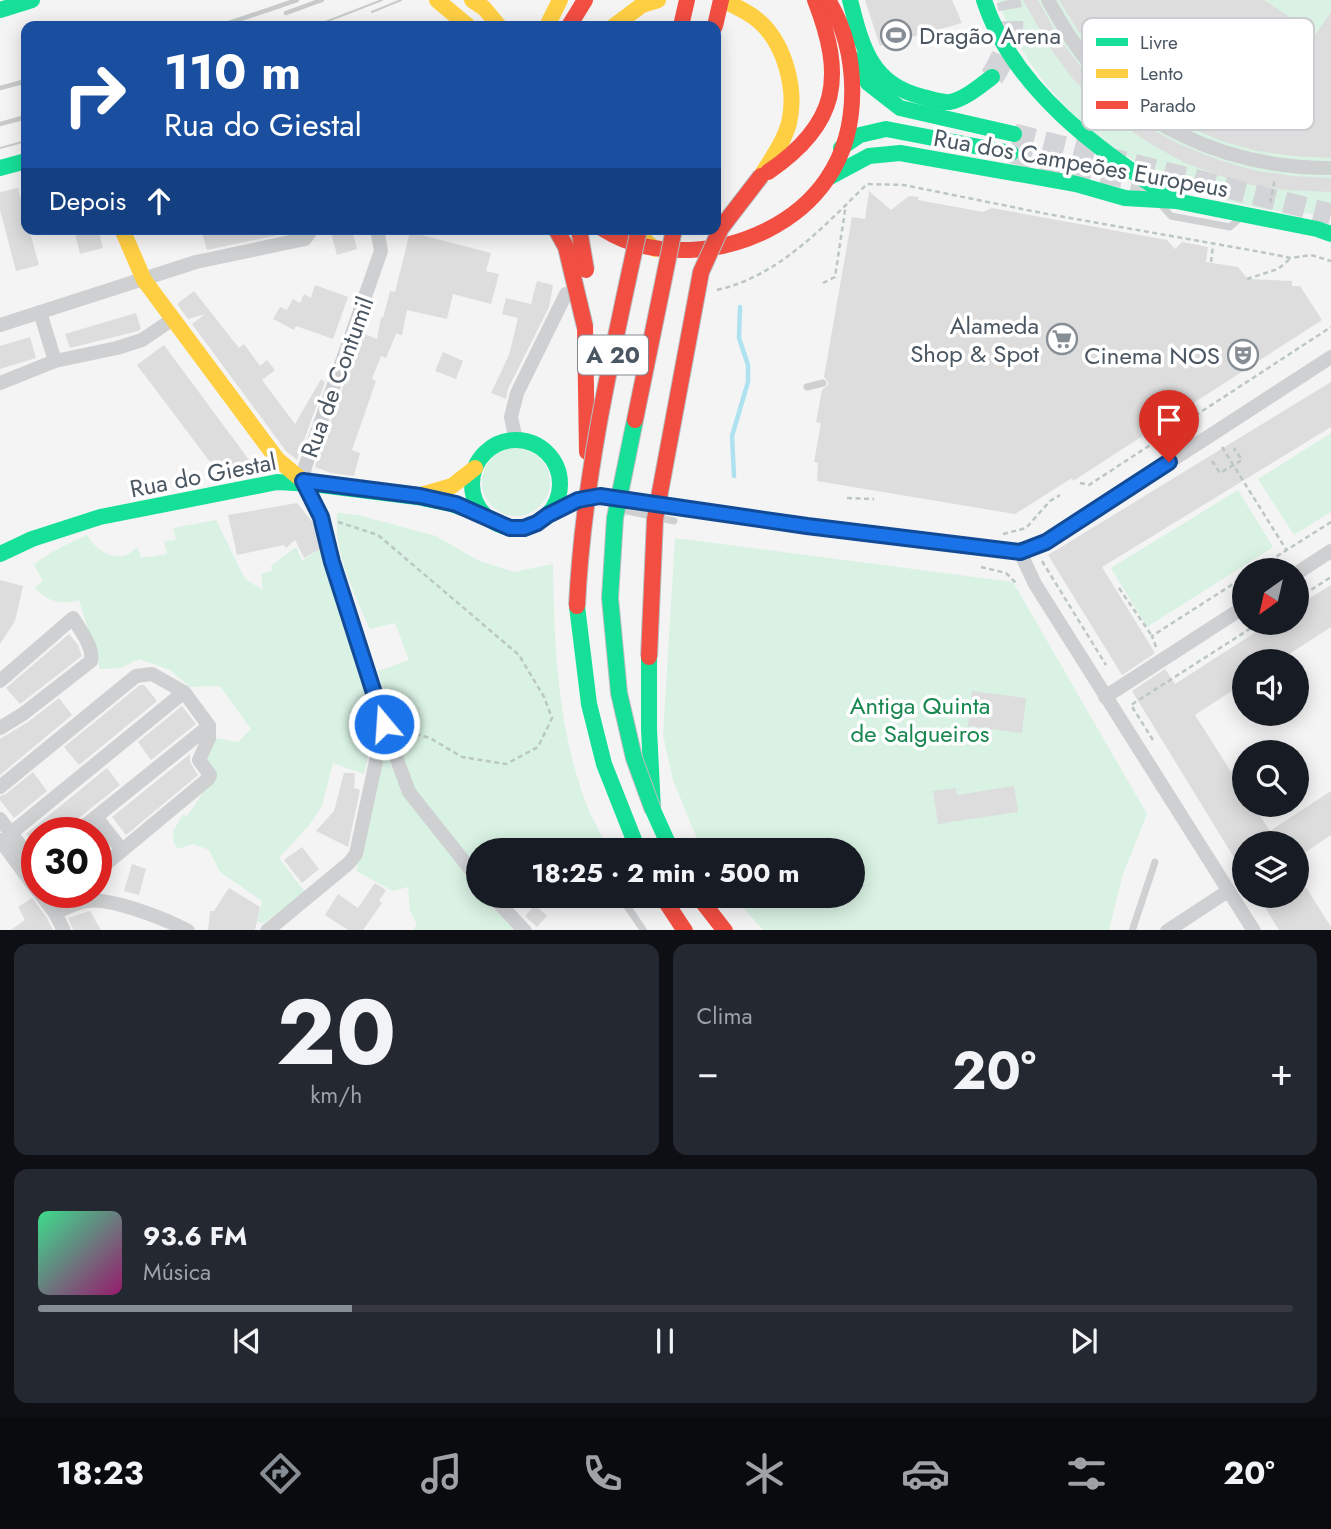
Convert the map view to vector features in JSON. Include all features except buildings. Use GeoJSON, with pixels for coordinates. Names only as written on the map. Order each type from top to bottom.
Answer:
{"type":"FeatureCollection","features":[{"type":"Feature","properties":{"kind":"main road"},"geometry":{"type":"LineString","coordinates":[[0,10],[32,0]]}},
{"type":"Feature","properties":{"kind":"main road"},"geometry":{"type":"LineString","coordinates":[[437,0],[462,21]]}},
{"type":"Feature","properties":{"kind":"main road"},"geometry":{"type":"LineString","coordinates":[[472,0],[484,8],[495,21]]}},
{"type":"Feature","properties":{"kind":"main road"},"geometry":{"type":"LineString","coordinates":[[550,21],[560,0]]}},
{"type":"Feature","properties":{"kind":"main road"},"geometry":{"type":"LineString","coordinates":[[572,21],[585,0]]}},
{"type":"Feature","properties":{"kind":"main road"},"geometry":{"type":"LineString","coordinates":[[621,21],[642,5],[658,0]]}},
{"type":"Feature","properties":{"kind":"main road"},"geometry":{"type":"LineString","coordinates":[[682,21],[687,0]]}},
{"type":"Feature","properties":{"kind":"main road"},"geometry":{"type":"LineString","coordinates":[[716,21],[722,0],[761,23],[778,48],[788,78],[791,104],[789,123],[761,176],[721,227]]}},
{"type":"Feature","properties":{"kind":"main road"},"geometry":{"type":"LineString","coordinates":[[761,176],[778,166],[809,138],[827,108],[833,89],[832,51],[815,0]]}},
{"type":"Feature","properties":{"kind":"main road"},"geometry":{"type":"LineString","coordinates":[[615,235],[639,247],[690,250],[722,247],[753,237],[781,222],[806,202],[828,178],[850,118],[852,96],[849,53],[841,23],[828,0]]}},
{"type":"Feature","properties":{"kind":"main road"},"geometry":{"type":"LineString","coordinates":[[850,0],[862,44],[880,76],[909,96],[949,102]]}},
{"type":"Feature","properties":{"kind":"main road"},"geometry":{"type":"LineString","coordinates":[[984,0],[1017,64],[1077,131],[1117,163],[1176,201]]}},
{"type":"Feature","properties":{"kind":"main road"},"geometry":{"type":"LineString","coordinates":[[849,53],[868,83],[908,111],[1014,134]]}},
{"type":"Feature","properties":{"kind":"main road"},"geometry":{"type":"LineString","coordinates":[[908,111],[949,102],[992,77]]}},
{"type":"Feature","properties":{"kind":"main road"},"geometry":{"type":"LineString","coordinates":[[841,148],[860,135],[886,129],[1011,153]]}},
{"type":"Feature","properties":{"kind":"main road","name":"Rua dos Campeões Europeus"},"geometry":{"type":"LineString","coordinates":[[828,178],[869,156],[900,153],[1076,184],[1091,190],[1160,203],[1176,201],[1331,234]]}},
{"type":"Feature","properties":{"kind":"main road"},"geometry":{"type":"LineString","coordinates":[[0,168],[21,162]]}},
{"type":"Feature","properties":{"kind":"main road"},"geometry":{"type":"LineString","coordinates":[[124,235],[137,268],[173,319],[277,459],[303,481]]}},
{"type":"Feature","properties":{"kind":"main road"},"geometry":{"type":"LineString","coordinates":[[559,235],[566,247],[585,327]]}},
{"type":"Feature","properties":{"kind":"main road"},"geometry":{"type":"LineString","coordinates":[[580,235],[588,303],[585,327],[587,480]]}},
{"type":"Feature","properties":{"kind":"main road","name":"A 20"},"geometry":{"type":"LineString","coordinates":[[633,838],[604,764],[589,704],[577,607],[579,553],[587,480],[638,235]]}},
{"type":"Feature","properties":{"kind":"main road"},"geometry":{"type":"LineString","coordinates":[[639,235],[655,248]]}},
{"type":"Feature","properties":{"kind":"main road","name":"A 20"},"geometry":{"type":"LineString","coordinates":[[666,838],[634,758],[619,693],[610,598],[615,518],[673,235]]}},
{"type":"Feature","properties":{"kind":"main road"},"geometry":{"type":"LineString","coordinates":[[653,810],[649,657],[655,519],[701,272],[717,235]]}},
{"type":"Feature","properties":{"kind":"main road"},"geometry":{"type":"LineString","coordinates":[[548,515],[556,505],[561,480],[550,456],[541,447],[516,440],[491,448],[475,468],[473,493],[485,516],[497,523],[510,528],[530,526],[578,500],[603,496]]}},
{"type":"Feature","properties":{"kind":"main road"},"geometry":{"type":"LineString","coordinates":[[557,467],[581,485],[603,496]]}},
{"type":"Feature","properties":{"kind":"main road","name":"Rua do Giestal"},"geometry":{"type":"LineString","coordinates":[[420,496],[452,486],[475,468]]}},
{"type":"Feature","properties":{"kind":"main road","name":"Rua do Giestal"},"geometry":{"type":"LineString","coordinates":[[0,554],[28,540],[84,521],[277,482],[303,481],[420,496],[456,504],[485,516]]}},
{"type":"Feature","properties":{"kind":"main road"},"geometry":{"type":"LineString","coordinates":[[670,908],[685,930]]}},
{"type":"Feature","properties":{"kind":"main road"},"geometry":{"type":"LineString","coordinates":[[708,908],[725,930]]}},
{"type":"Feature","properties":{"kind":"street"},"geometry":{"type":"LineString","coordinates":[[1048,0],[1082,53]]}},
{"type":"Feature","properties":{"kind":"street"},"geometry":{"type":"LineString","coordinates":[[1172,130],[1211,149],[1254,162],[1298,168],[1331,168]]}},
{"type":"Feature","properties":{"kind":"street"},"geometry":{"type":"LineString","coordinates":[[0,325],[196,262],[305,239],[308,235]]}},
{"type":"Feature","properties":{"kind":"street","name":"Rua de Contumil"},"geometry":{"type":"LineString","coordinates":[[378,235],[382,251],[305,467],[303,481],[321,517],[332,562],[384,724],[409,792],[466,864]]}},
{"type":"Feature","properties":{"kind":"street"},"geometry":{"type":"LineString","coordinates":[[516,440],[511,417],[517,393],[566,294]]}},
{"type":"Feature","properties":{"kind":"street"},"geometry":{"type":"LineString","coordinates":[[40,312],[55,361]]}},
{"type":"Feature","properties":{"kind":"street"},"geometry":{"type":"LineString","coordinates":[[0,383],[55,361],[142,340],[173,319]]}},
{"type":"Feature","properties":{"kind":"street"},"geometry":{"type":"LineString","coordinates":[[603,496],[794,524],[1020,552],[1046,542],[1331,357]]}},
{"type":"Feature","properties":{"kind":"street"},"geometry":{"type":"LineString","coordinates":[[1309,565],[1331,551]]}},
{"type":"Feature","properties":{"kind":"street"},"geometry":{"type":"LineString","coordinates":[[1020,552],[1035,584],[1254,930]]}},
{"type":"Feature","properties":{"kind":"street"},"geometry":{"type":"LineString","coordinates":[[1105,697],[1232,615]]}},
{"type":"Feature","properties":{"kind":"street"},"geometry":{"type":"LineString","coordinates":[[0,681],[73,618],[89,647],[91,661],[23,714],[0,728]]}},
{"type":"Feature","properties":{"kind":"street"},"geometry":{"type":"LineString","coordinates":[[0,787],[136,676],[152,674],[184,692],[209,726],[209,738],[199,760],[209,775],[208,779],[112,858]]}},
{"type":"Feature","properties":{"kind":"street"},"geometry":{"type":"LineString","coordinates":[[5,837],[184,692]]}},
{"type":"Feature","properties":{"kind":"street"},"geometry":{"type":"LineString","coordinates":[[267,930],[349,863],[355,854],[384,724]]}},
{"type":"Feature","properties":{"kind":"street"},"geometry":{"type":"LineString","coordinates":[[96,817],[209,726]]}},
{"type":"Feature","properties":{"kind":"street"},"geometry":{"type":"LineString","coordinates":[[0,819],[5,837],[21,863]]}},
{"type":"Feature","properties":{"kind":"street"},"geometry":{"type":"LineString","coordinates":[[5,837],[21,851]]}},
{"type":"Feature","properties":{"kind":"street"},"geometry":{"type":"LineString","coordinates":[[112,837],[122,850]]}},
{"type":"Feature","properties":{"kind":"street"},"geometry":{"type":"LineString","coordinates":[[1167,930],[1228,891]]}},
{"type":"Feature","properties":{"kind":"street"},"geometry":{"type":"LineString","coordinates":[[112,904],[168,920],[188,930]]}},
{"type":"Feature","properties":{"kind":"street"},"geometry":{"type":"LineString","coordinates":[[63,908],[64,930]]}},
{"type":"Feature","properties":{"kind":"street"},"geometry":{"type":"LineString","coordinates":[[504,908],[525,930]]}},
{"type":"Feature","properties":{"kind":"lane"},"geometry":{"type":"LineString","coordinates":[[1160,203],[1171,215],[1230,227],[1244,215]]}},
{"type":"Feature","properties":{"kind":"lane"},"geometry":{"type":"LineString","coordinates":[[807,387],[823,383]]}},
{"type":"Feature","properties":{"kind":"lane"},"geometry":{"type":"LineString","coordinates":[[603,496],[626,512],[674,521]]}},
{"type":"Feature","properties":{"kind":"lane"},"geometry":{"type":"LineString","coordinates":[[1132,930],[1155,862]]}},
{"type":"Feature","properties":{"kind":"lane"},"geometry":{"type":"LineString","coordinates":[[628,908],[644,930]]}},
{"type":"Feature","properties":{"kind":"path"},"geometry":{"type":"LineString","coordinates":[[1266,220],[1278,165]]}},
{"type":"Feature","properties":{"kind":"path"},"geometry":{"type":"LineString","coordinates":[[707,291],[746,280],[795,253],[867,184],[904,185],[1291,258],[1311,255],[1331,261]]}},
{"type":"Feature","properties":{"kind":"path"},"geometry":{"type":"LineString","coordinates":[[823,283],[835,277],[846,204]]}},
{"type":"Feature","properties":{"kind":"path"},"geometry":{"type":"LineString","coordinates":[[1211,262],[1213,243]]}},
{"type":"Feature","properties":{"kind":"path"},"geometry":{"type":"LineString","coordinates":[[1247,279],[1278,269],[1291,258]]}},
{"type":"Feature","properties":{"kind":"path"},"geometry":{"type":"LineString","coordinates":[[1080,483],[1089,485],[1331,327]]}},
{"type":"Feature","properties":{"kind":"path"},"geometry":{"type":"LineString","coordinates":[[1218,441],[1287,551]]}},
{"type":"Feature","properties":{"kind":"path"},"geometry":{"type":"LineString","coordinates":[[1212,461],[1220,473],[1242,460],[1234,448]]}},
{"type":"Feature","properties":{"kind":"path"},"geometry":{"type":"LineString","coordinates":[[1002,534],[1026,528],[1050,501],[1060,495]]}},
{"type":"Feature","properties":{"kind":"path"},"geometry":{"type":"LineString","coordinates":[[847,498],[874,499]]}},
{"type":"Feature","properties":{"kind":"path"},"geometry":{"type":"LineString","coordinates":[[321,517],[378,535],[519,655],[544,697],[552,718],[538,747],[506,764],[462,757],[430,738],[384,724]]}},
{"type":"Feature","properties":{"kind":"path"},"geometry":{"type":"LineString","coordinates":[[1275,558],[1331,522]]}},
{"type":"Feature","properties":{"kind":"path"},"geometry":{"type":"LineString","coordinates":[[1039,556],[1111,674]]}},
{"type":"Feature","properties":{"kind":"path"},"geometry":{"type":"LineString","coordinates":[[1309,591],[1331,577]]}},
{"type":"Feature","properties":{"kind":"path"},"geometry":{"type":"LineString","coordinates":[[1152,636],[1232,585]]}},
{"type":"Feature","properties":{"kind":"path"},"geometry":{"type":"LineString","coordinates":[[1119,588],[1158,646],[1146,653]]}},
{"type":"Feature","properties":{"kind":"path"},"geometry":{"type":"LineString","coordinates":[[1131,705],[1240,635]]}},
{"type":"Feature","properties":{"kind":"green space"},"geometry":{"type":"Polygon","coordinates":[[[997,0],[1331,0],[1331,214],[1278,211],[1226,201],[1177,183],[1131,159],[1092,130],[1314,130],[1314,18],[1082,18],[1082,121],[1052,91],[1021,48],[997,0]]]}},
{"type":"Feature","properties":{"kind":"green space"},"geometry":{"type":"Polygon","coordinates":[[[1331,433],[1331,512],[1294,535],[1258,479],[1331,433]]]}},
{"type":"Feature","properties":{"kind":"green space"},"geometry":{"type":"Polygon","coordinates":[[[509,448],[523,448],[535,453],[545,463],[550,482],[545,501],[535,511],[523,516],[509,516],[497,511],[487,501],[482,489],[482,475],[487,463],[497,453],[509,448]]]}},
{"type":"Feature","properties":{"kind":"green space"},"geometry":{"type":"Polygon","coordinates":[[[1238,490],[1273,547],[1256,558],[1232,558],[1232,573],[1147,627],[1111,568],[1238,490]]]}},
{"type":"Feature","properties":{"kind":"green space"},"geometry":{"type":"Polygon","coordinates":[[[337,513],[358,515],[436,536],[477,560],[514,572],[553,564],[558,679],[567,736],[585,799],[603,838],[466,838],[466,856],[416,793],[402,756],[378,671],[409,660],[395,623],[370,629],[342,558],[337,513]]]}},
{"type":"Feature","properties":{"kind":"green space"},"geometry":{"type":"Polygon","coordinates":[[[216,520],[245,579],[263,590],[261,574],[272,571],[271,566],[296,547],[302,561],[321,548],[376,718],[364,774],[333,763],[322,806],[310,824],[279,858],[305,892],[264,923],[257,922],[262,901],[220,872],[209,850],[194,844],[177,849],[172,833],[183,814],[187,816],[213,778],[202,761],[214,738],[238,742],[251,729],[220,686],[190,687],[170,670],[139,659],[121,668],[100,669],[79,600],[55,601],[44,596],[35,587],[43,581],[34,565],[87,535],[97,547],[110,555],[124,556],[137,547],[141,558],[167,554],[164,541],[176,540],[173,528],[216,520]]]}},
{"type":"Feature","properties":{"kind":"green space","name":"Antiga Quinta de Salgueiros"},"geometry":{"type":"Polygon","coordinates":[[[675,538],[1013,582],[1147,814],[1123,874],[1109,930],[763,930],[744,908],[865,908],[865,838],[697,838],[673,780],[663,735],[675,538]]]}},
{"type":"Feature","properties":{"kind":"green space"},"geometry":{"type":"Polygon","coordinates":[[[385,752],[404,793],[466,875],[466,908],[493,908],[515,930],[413,930],[417,925],[410,910],[408,887],[393,891],[356,871],[385,752]]]}},
{"type":"Feature","properties":{"kind":"waterway"},"geometry":{"type":"LineString","coordinates":[[734,476],[732,436],[748,382],[748,365],[739,338],[740,307]]}},
{"type":"Feature","properties":{"kind":"tunnel"},"geometry":{"type":"LineString","coordinates":[[992,77],[1011,31],[1008,0]]}},
{"type":"Feature","properties":{"kind":"tunnel"},"geometry":{"type":"LineString","coordinates":[[1014,134],[1331,214]]}},
{"type":"Feature","properties":{"kind":"tunnel"},"geometry":{"type":"LineString","coordinates":[[1011,153],[1149,183]]}},
{"type":"Feature","properties":{"kind":"tram line"},"geometry":{"type":"LineString","coordinates":[[328,21],[382,0]]}},
{"type":"Feature","properties":{"kind":"tram line"},"geometry":{"type":"LineString","coordinates":[[372,12],[401,0]]}},
{"type":"Feature","properties":{"kind":"tram line"},"geometry":{"type":"LineString","coordinates":[[0,148],[21,142]]}},
{"type":"Feature","properties":{"kind":"railway"},"geometry":{"type":"LineString","coordinates":[[235,21],[297,0]]}},
{"type":"Feature","properties":{"kind":"railway"},"geometry":{"type":"LineString","coordinates":[[286,13],[322,0]]}},
{"type":"Feature","properties":{"kind":"railway"},"geometry":{"type":"LineString","coordinates":[[0,88],[21,82]]}},
{"type":"Feature","properties":{"kind":"railway"},"geometry":{"type":"LineString","coordinates":[[0,124],[21,118]]}},
{"type":"Feature","properties":{"kind":"traffic: fast"},"geometry":{"type":"LineString","coordinates":[[0,10],[32,0]]}},
{"type":"Feature","properties":{"kind":"traffic: fast"},"geometry":{"type":"LineString","coordinates":[[850,0],[859,33],[872,62],[891,83],[905,91],[936,101],[950,102],[967,95],[992,77]]}},
{"type":"Feature","properties":{"kind":"traffic: fast"},"geometry":{"type":"LineString","coordinates":[[984,0],[998,32],[1016,62],[1038,90],[1090,140],[1176,201]]}},
{"type":"Feature","properties":{"kind":"traffic: fast"},"geometry":{"type":"LineString","coordinates":[[852,58],[868,83],[900,108],[1014,134]]}},
{"type":"Feature","properties":{"kind":"traffic: fast"},"geometry":{"type":"LineString","coordinates":[[841,148],[860,135],[886,129],[1011,153]]}},
{"type":"Feature","properties":{"kind":"traffic: fast"},"geometry":{"type":"LineString","coordinates":[[828,178],[869,156],[900,153],[1076,184],[1125,198],[1176,201],[1331,234]]}},
{"type":"Feature","properties":{"kind":"traffic: fast"},"geometry":{"type":"LineString","coordinates":[[0,168],[21,162]]}},
{"type":"Feature","properties":{"kind":"traffic: fast"},"geometry":{"type":"LineString","coordinates":[[635,420],[615,518],[610,598],[619,693],[634,758],[653,810]]}},
{"type":"Feature","properties":{"kind":"traffic: fast"},"geometry":{"type":"LineString","coordinates":[[516,440],[533,444],[547,453],[556,467],[560,484],[556,501],[547,515],[533,524],[516,528],[499,524],[485,515],[476,501],[472,484],[476,467],[485,453],[499,444],[516,440]]}},
{"type":"Feature","properties":{"kind":"traffic: fast"},"geometry":{"type":"LineString","coordinates":[[0,554],[32,539],[100,517],[277,482],[417,497],[451,504],[485,516]]}},
{"type":"Feature","properties":{"kind":"traffic: fast"},"geometry":{"type":"LineString","coordinates":[[577,606],[589,704],[604,764],[633,838]]}},
{"type":"Feature","properties":{"kind":"traffic: fast"},"geometry":{"type":"LineString","coordinates":[[649,657],[653,810],[666,838]]}},
{"type":"Feature","properties":{"kind":"traffic: slow"},"geometry":{"type":"LineString","coordinates":[[437,0],[462,21]]}},
{"type":"Feature","properties":{"kind":"traffic: slow"},"geometry":{"type":"LineString","coordinates":[[472,0],[484,8],[495,21]]}},
{"type":"Feature","properties":{"kind":"traffic: slow"},"geometry":{"type":"LineString","coordinates":[[550,21],[560,0]]}},
{"type":"Feature","properties":{"kind":"traffic: slow"},"geometry":{"type":"LineString","coordinates":[[621,21],[642,5],[658,0]]}},
{"type":"Feature","properties":{"kind":"traffic: slow"},"geometry":{"type":"LineString","coordinates":[[722,0],[747,12],[760,22],[776,43],[787,69],[791,97],[789,123],[781,144],[761,176]]}},
{"type":"Feature","properties":{"kind":"traffic: slow"},"geometry":{"type":"LineString","coordinates":[[125,235],[144,280],[277,459],[303,481]]}},
{"type":"Feature","properties":{"kind":"traffic: slow"},"geometry":{"type":"LineString","coordinates":[[639,235],[655,249]]}},
{"type":"Feature","properties":{"kind":"traffic: slow"},"geometry":{"type":"LineString","coordinates":[[421,495],[452,486],[475,468]]}},
{"type":"Feature","properties":{"kind":"traffic: jam"},"geometry":{"type":"LineString","coordinates":[[572,21],[585,0]]}},
{"type":"Feature","properties":{"kind":"traffic: jam"},"geometry":{"type":"LineString","coordinates":[[682,21],[687,0]]}},
{"type":"Feature","properties":{"kind":"traffic: jam"},"geometry":{"type":"LineString","coordinates":[[716,21],[721,0]]}},
{"type":"Feature","properties":{"kind":"traffic: jam"},"geometry":{"type":"LineString","coordinates":[[768,172],[810,136],[822,117],[829,97],[832,76],[830,53],[815,0]]}},
{"type":"Feature","properties":{"kind":"traffic: jam"},"geometry":{"type":"LineString","coordinates":[[614,235],[656,248],[710,248],[767,230],[815,195],[838,159],[851,113],[851,66],[846,42],[828,0]]}},
{"type":"Feature","properties":{"kind":"traffic: jam"},"geometry":{"type":"LineString","coordinates":[[721,228],[761,176]]}},
{"type":"Feature","properties":{"kind":"traffic: jam"},"geometry":{"type":"LineString","coordinates":[[559,235],[566,247],[585,327]]}},
{"type":"Feature","properties":{"kind":"traffic: jam"},"geometry":{"type":"LineString","coordinates":[[580,235],[586,270]]}},
{"type":"Feature","properties":{"kind":"traffic: jam"},"geometry":{"type":"LineString","coordinates":[[577,606],[592,463],[638,235]]}},
{"type":"Feature","properties":{"kind":"traffic: jam"},"geometry":{"type":"LineString","coordinates":[[635,420],[673,235]]}},
{"type":"Feature","properties":{"kind":"traffic: jam"},"geometry":{"type":"LineString","coordinates":[[649,657],[655,519],[701,272],[718,235]]}},
{"type":"Feature","properties":{"kind":"traffic: jam"},"geometry":{"type":"LineString","coordinates":[[585,327],[587,452]]}},
{"type":"Feature","properties":{"kind":"traffic: jam"},"geometry":{"type":"LineString","coordinates":[[670,908],[684,930]]}},
{"type":"Feature","properties":{"kind":"traffic: jam"},"geometry":{"type":"LineString","coordinates":[[707,908],[724,930]]}},
{"type":"Feature","properties":{"kind":"place","name":"Dragão Arena"},"geometry":{"type":"Point","coordinates":[896,35]}},
{"type":"Feature","properties":{"kind":"place","name":"Alameda Shop & Spot"},"geometry":{"type":"Point","coordinates":[1062,339]}},
{"type":"Feature","properties":{"kind":"place","name":"Cinema NOS"},"geometry":{"type":"Point","coordinates":[1243,355]}},
{"type":"Feature","properties":{"kind":"route"},"geometry":{"type":"LineString","coordinates":[[384,724],[332,562],[321,517],[303,481],[420,496],[456,504],[510,528],[524,528],[578,500],[600,496],[986,550],[1020,552],[1046,542],[1169,462]]}}]}
